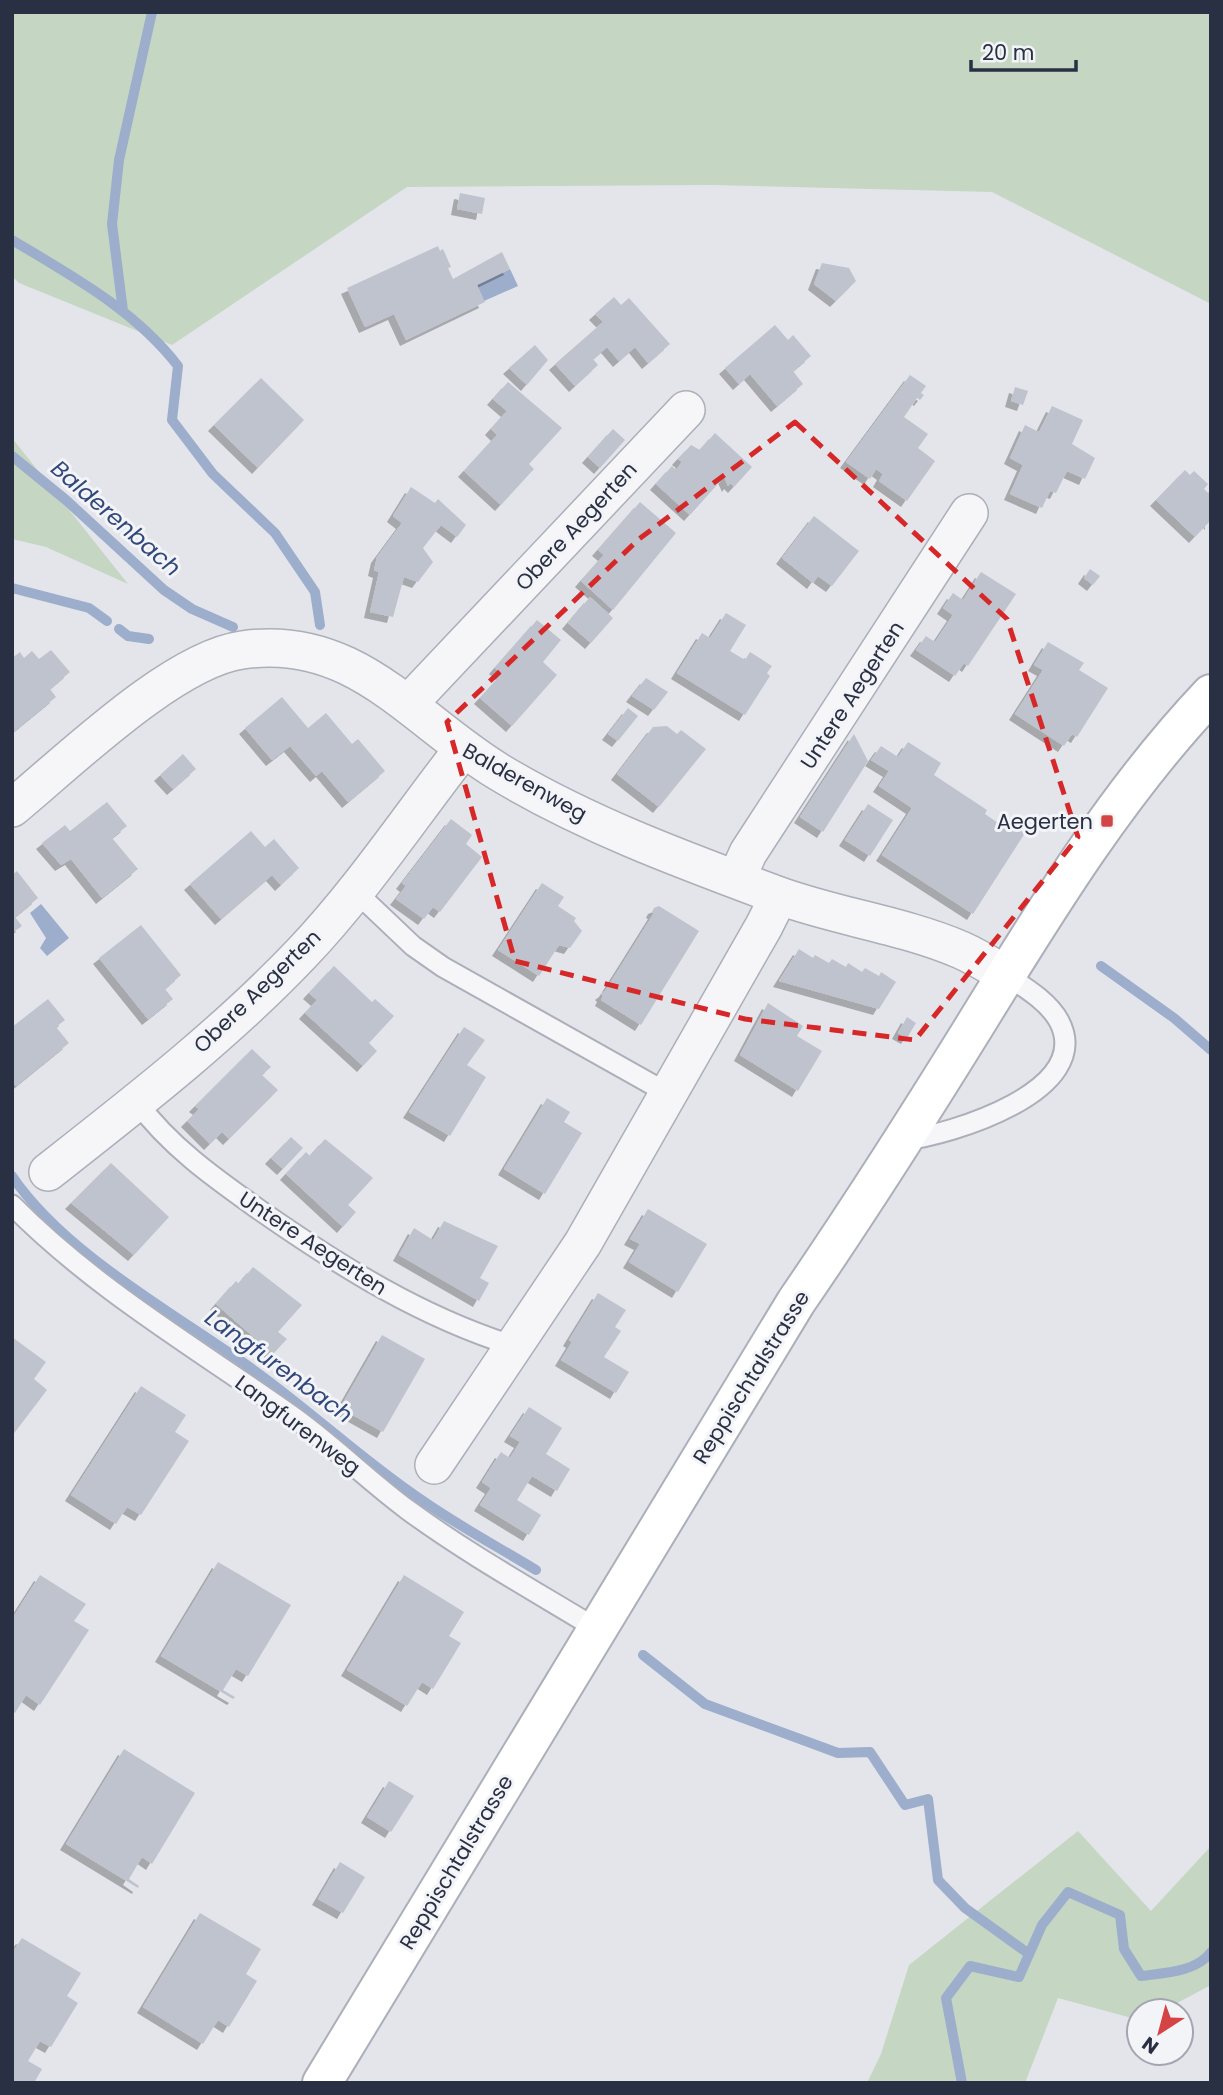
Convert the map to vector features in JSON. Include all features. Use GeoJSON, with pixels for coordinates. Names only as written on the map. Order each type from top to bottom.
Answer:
{"type":"FeatureCollection","features":[{"type":"Feature","properties":{"kind":"main road","name":"Reppischtalstrasse"},"geometry":{"type":"LineString","coordinates":[[322,2083],[789,1313],[904,1140],[1006,975],[1137,778],[1211,694]]}},
{"type":"Feature","properties":{"kind":"street","name":"Obere Aegerten"},"geometry":{"type":"LineString","coordinates":[[409,704],[686,410]]}},
{"type":"Feature","properties":{"kind":"street","name":"Untere Aegerten"},"geometry":{"type":"LineString","coordinates":[[737,878],[748,853],[969,513]]}},
{"type":"Feature","properties":{"kind":"street","name":"Balderenweg"},"geometry":{"type":"LineString","coordinates":[[12,808],[168,682],[199,662],[242,650],[275,648],[315,652],[349,665],[409,704],[463,749],[548,799],[608,827],[779,895],[961,950],[1006,975]]}},
{"type":"Feature","properties":{"kind":"street","name":"Obere Aegerten"},"geometry":{"type":"LineString","coordinates":[[48,1172],[137,1102],[261,994],[303,952],[463,749]]}},
{"type":"Feature","properties":{"kind":"street"},"geometry":{"type":"LineString","coordinates":[[434,1465],[583,1243],[764,926],[779,895]]}},
{"type":"Feature","properties":{"kind":"lane"},"geometry":{"type":"LineString","coordinates":[[354,890],[413,946],[443,967],[668,1094]]}},
{"type":"Feature","properties":{"kind":"lane"},"geometry":{"type":"LineString","coordinates":[[904,1140],[931,1137],[960,1129],[1025,1099],[1043,1085],[1059,1062],[1064,1042],[1059,1021],[1044,1003],[1006,975]]}},
{"type":"Feature","properties":{"kind":"lane","name":"Untere Aegerten"},"geometry":{"type":"LineString","coordinates":[[137,1102],[154,1125],[209,1174],[313,1247],[392,1295],[477,1334],[514,1346]]}},
{"type":"Feature","properties":{"kind":"lane","name":"Langfurenweg"},"geometry":{"type":"LineString","coordinates":[[12,1205],[48,1241],[97,1282],[291,1415],[407,1509],[516,1581],[597,1629]]}},
{"type":"Feature","properties":{"kind":"highlighted area"},"geometry":{"type":"Polygon","coordinates":[[[795,422],[1007,619],[1078,837],[915,1040],[745,1019],[515,961],[447,722],[639,539],[795,422]]]}},
{"type":"Feature","properties":{"kind":"green space"},"geometry":{"type":"Polygon","coordinates":[[[12,12],[1211,12],[1211,304],[992,192],[712,185],[407,187],[172,345],[19,283],[12,276],[12,12]]]}},
{"type":"Feature","properties":{"kind":"green space"},"geometry":{"type":"Polygon","coordinates":[[[12,438],[128,584],[46,547],[12,539],[12,438]]]}},
{"type":"Feature","properties":{"kind":"green space"},"geometry":{"type":"Polygon","coordinates":[[[1078,1831],[1151,1911],[1211,1846],[1211,1985],[1188,1997],[1125,1997],[1125,2016],[1058,1998],[1025,2083],[867,2083],[881,2054],[909,1965],[1078,1831]]]}},
{"type":"Feature","properties":{"kind":"water"},"geometry":{"type":"Polygon","coordinates":[[[510,269],[518,286],[484,301],[477,285],[510,269]]]}},
{"type":"Feature","properties":{"kind":"water"},"geometry":{"type":"Polygon","coordinates":[[[41,904],[69,938],[47,956],[40,948],[46,938],[30,913],[41,904]]]}},
{"type":"Feature","properties":{"kind":"building"},"geometry":{"type":"Polygon","coordinates":[[[460,193],[485,198],[482,214],[457,209],[460,193]]]}},
{"type":"Feature","properties":{"kind":"building"},"geometry":{"type":"Polygon","coordinates":[[[438,246],[440,251],[443,249],[453,279],[502,252],[510,269],[477,285],[485,302],[406,340],[394,314],[365,327],[347,288],[438,246]]]}},
{"type":"Feature","properties":{"kind":"building"},"geometry":{"type":"Polygon","coordinates":[[[822,263],[849,268],[856,281],[836,301],[814,284],[822,263]]]}},
{"type":"Feature","properties":{"kind":"building"},"geometry":{"type":"Polygon","coordinates":[[[614,297],[621,305],[629,298],[670,344],[648,363],[635,347],[619,361],[607,347],[593,359],[598,365],[575,386],[555,364],[603,322],[595,314],[614,297]]]}},
{"type":"Feature","properties":{"kind":"building"},"geometry":{"type":"Polygon","coordinates":[[[775,325],[788,340],[793,335],[811,356],[793,371],[803,384],[777,406],[750,374],[739,384],[725,368],[775,325]]]}},
{"type":"Feature","properties":{"kind":"building"},"geometry":{"type":"Polygon","coordinates":[[[535,345],[548,360],[527,385],[509,368],[535,345]]]}},
{"type":"Feature","properties":{"kind":"building"},"geometry":{"type":"Polygon","coordinates":[[[910,375],[926,386],[921,393],[924,395],[920,400],[917,398],[904,417],[928,434],[918,448],[935,461],[907,501],[879,481],[883,474],[876,469],[870,479],[846,462],[910,375]]]}},
{"type":"Feature","properties":{"kind":"building"},"geometry":{"type":"Polygon","coordinates":[[[261,378],[304,420],[258,468],[214,425],[261,378]]]}},
{"type":"Feature","properties":{"kind":"building"},"geometry":{"type":"Polygon","coordinates":[[[508,382],[562,428],[529,464],[534,469],[501,505],[464,471],[497,435],[491,429],[507,411],[493,399],[508,382]]]}},
{"type":"Feature","properties":{"kind":"building"},"geometry":{"type":"Polygon","coordinates":[[[1015,387],[1028,391],[1023,405],[1011,401],[1015,387]]]}},
{"type":"Feature","properties":{"kind":"building"},"geometry":{"type":"Polygon","coordinates":[[[1052,406],[1083,420],[1072,444],[1095,458],[1085,479],[1067,471],[1056,493],[1050,491],[1042,508],[1010,494],[1023,465],[1010,458],[1025,425],[1039,432],[1052,406]]]}},
{"type":"Feature","properties":{"kind":"building"},"geometry":{"type":"Polygon","coordinates":[[[613,429],[625,440],[600,468],[588,457],[613,429]]]}},
{"type":"Feature","properties":{"kind":"building"},"geometry":{"type":"Polygon","coordinates":[[[715,433],[752,467],[734,487],[730,483],[728,486],[724,477],[690,515],[656,484],[672,466],[676,470],[682,462],[678,459],[691,445],[700,450],[715,433]]]}},
{"type":"Feature","properties":{"kind":"building"},"geometry":{"type":"Polygon","coordinates":[[[1185,470],[1190,475],[1194,471],[1208,484],[1204,489],[1208,493],[1211,490],[1211,524],[1209,522],[1195,537],[1156,500],[1185,470]]]}},
{"type":"Feature","properties":{"kind":"building"},"geometry":{"type":"Polygon","coordinates":[[[411,487],[435,503],[438,499],[466,525],[457,537],[441,525],[423,548],[433,562],[418,582],[404,577],[393,617],[370,612],[379,572],[374,570],[377,557],[402,523],[393,516],[411,487]]]}},
{"type":"Feature","properties":{"kind":"building"},"geometry":{"type":"Polygon","coordinates":[[[640,502],[676,533],[613,610],[581,581],[604,555],[598,550],[640,502]]]}},
{"type":"Feature","properties":{"kind":"building"},"geometry":{"type":"Polygon","coordinates":[[[814,516],[859,551],[832,586],[818,576],[813,583],[782,558],[814,516]]]}},
{"type":"Feature","properties":{"kind":"building"},"geometry":{"type":"Polygon","coordinates":[[[1090,569],[1100,576],[1093,585],[1084,578],[1090,569]]]}},
{"type":"Feature","properties":{"kind":"building"},"geometry":{"type":"Polygon","coordinates":[[[981,572],[1016,594],[968,666],[964,663],[955,676],[916,650],[926,636],[935,642],[953,615],[943,608],[953,593],[963,600],[981,572]]]}},
{"type":"Feature","properties":{"kind":"building"},"geometry":{"type":"Polygon","coordinates":[[[590,597],[613,618],[591,643],[568,623],[590,597]]]}},
{"type":"Feature","properties":{"kind":"building"},"geometry":{"type":"Polygon","coordinates":[[[726,613],[746,625],[730,651],[745,660],[750,652],[772,666],[767,673],[770,676],[745,715],[677,673],[702,633],[710,638],[726,613]]]}},
{"type":"Feature","properties":{"kind":"building"},"geometry":{"type":"Polygon","coordinates":[[[537,620],[561,640],[543,662],[557,675],[512,726],[480,698],[502,674],[495,668],[537,620]]]}},
{"type":"Feature","properties":{"kind":"building"},"geometry":{"type":"Polygon","coordinates":[[[1048,642],[1084,663],[1079,670],[1108,688],[1077,737],[1072,734],[1064,746],[1015,714],[1043,670],[1034,665],[1048,642]]]}},
{"type":"Feature","properties":{"kind":"building"},"geometry":{"type":"Polygon","coordinates":[[[51,650],[70,672],[50,689],[56,697],[12,733],[12,658],[20,652],[24,658],[32,651],[39,659],[51,650]]]}},
{"type":"Feature","properties":{"kind":"building"},"geometry":{"type":"Polygon","coordinates":[[[646,678],[668,692],[654,710],[632,696],[646,678]]]}},
{"type":"Feature","properties":{"kind":"building"},"geometry":{"type":"Polygon","coordinates":[[[282,697],[308,728],[326,713],[352,744],[358,739],[385,771],[348,802],[322,771],[316,776],[290,746],[272,760],[245,728],[282,697]]]}},
{"type":"Feature","properties":{"kind":"building"},"geometry":{"type":"Polygon","coordinates":[[[628,708],[638,716],[618,741],[608,734],[628,708]]]}},
{"type":"Feature","properties":{"kind":"building"},"geometry":{"type":"Polygon","coordinates":[[[667,726],[677,734],[681,730],[706,749],[659,807],[617,774],[653,727],[667,726]]]}},
{"type":"Feature","properties":{"kind":"building"},"geometry":{"type":"Polygon","coordinates":[[[854,734],[868,761],[823,832],[800,817],[854,734]]]}},
{"type":"Feature","properties":{"kind":"building"},"geometry":{"type":"Polygon","coordinates":[[[908,742],[941,763],[934,775],[987,810],[985,814],[1011,832],[1014,827],[1025,833],[973,914],[882,855],[912,808],[879,786],[889,771],[871,760],[881,746],[898,757],[908,742]]]}},
{"type":"Feature","properties":{"kind":"building"},"geometry":{"type":"Polygon","coordinates":[[[183,754],[196,769],[173,789],[160,775],[183,754]]]}},
{"type":"Feature","properties":{"kind":"building"},"geometry":{"type":"Polygon","coordinates":[[[107,802],[127,826],[112,838],[138,869],[102,898],[71,859],[61,865],[42,843],[65,825],[70,831],[107,802]]]}},
{"type":"Feature","properties":{"kind":"building"},"geometry":{"type":"Polygon","coordinates":[[[868,804],[893,820],[870,856],[845,840],[868,804]]]}},
{"type":"Feature","properties":{"kind":"building"},"geometry":{"type":"Polygon","coordinates":[[[451,819],[472,835],[466,844],[482,857],[440,912],[433,907],[424,919],[396,899],[406,886],[402,883],[451,819]]]}},
{"type":"Feature","properties":{"kind":"building"},"geometry":{"type":"Polygon","coordinates":[[[251,831],[265,847],[274,839],[299,868],[281,885],[272,875],[221,919],[190,884],[251,831]]]}},
{"type":"Feature","properties":{"kind":"building"},"geometry":{"type":"Polygon","coordinates":[[[17,871],[38,898],[15,917],[22,926],[12,933],[12,875],[17,871]]]}},
{"type":"Feature","properties":{"kind":"building"},"geometry":{"type":"Polygon","coordinates":[[[542,883],[564,897],[558,906],[576,918],[574,921],[582,931],[570,948],[559,945],[539,976],[498,950],[542,883]]]}},
{"type":"Feature","properties":{"kind":"building"},"geometry":{"type":"Polygon","coordinates":[[[659,906],[699,931],[641,1025],[601,1000],[601,994],[654,913],[654,908],[659,906]]]}},
{"type":"Feature","properties":{"kind":"building"},"geometry":{"type":"Polygon","coordinates":[[[141,925],[181,975],[165,989],[173,999],[148,1019],[99,958],[141,925]]]}},
{"type":"Feature","properties":{"kind":"building"},"geometry":{"type":"Polygon","coordinates":[[[799,949],[813,958],[815,955],[829,963],[832,959],[846,967],[848,963],[862,972],[865,968],[879,976],[881,972],[896,982],[879,1009],[779,981],[799,949]]]}},
{"type":"Feature","properties":{"kind":"building"},"geometry":{"type":"Polygon","coordinates":[[[334,966],[372,1002],[375,999],[394,1016],[369,1043],[377,1051],[363,1066],[305,1013],[317,1000],[309,993],[334,966]]]}},
{"type":"Feature","properties":{"kind":"building"},"geometry":{"type":"Polygon","coordinates":[[[48,999],[65,1020],[56,1027],[69,1043],[16,1086],[12,1081],[12,1027],[48,999]]]}},
{"type":"Feature","properties":{"kind":"building"},"geometry":{"type":"Polygon","coordinates":[[[768,1003],[803,1026],[797,1036],[822,1051],[798,1091],[740,1055],[768,1003]]]}},
{"type":"Feature","properties":{"kind":"building"},"geometry":{"type":"Polygon","coordinates":[[[907,1017],[916,1023],[907,1038],[898,1033],[907,1017]]]}},
{"type":"Feature","properties":{"kind":"building"},"geometry":{"type":"Polygon","coordinates":[[[464,1027],[485,1040],[467,1065],[486,1077],[450,1136],[409,1112],[464,1027]]]}},
{"type":"Feature","properties":{"kind":"building"},"geometry":{"type":"Polygon","coordinates":[[[252,1049],[271,1067],[262,1075],[278,1090],[229,1139],[222,1132],[210,1144],[187,1121],[199,1109],[195,1106],[252,1049]]]}},
{"type":"Feature","properties":{"kind":"building"},"geometry":{"type":"Polygon","coordinates":[[[547,1098],[570,1112],[564,1122],[582,1133],[545,1194],[504,1169],[547,1098]]]}},
{"type":"Feature","properties":{"kind":"building"},"geometry":{"type":"Polygon","coordinates":[[[291,1137],[303,1148],[283,1169],[271,1158],[291,1137]]]}},
{"type":"Feature","properties":{"kind":"building"},"geometry":{"type":"Polygon","coordinates":[[[325,1139],[373,1178],[348,1205],[356,1212],[343,1227],[286,1174],[306,1152],[310,1156],[325,1139]]]}},
{"type":"Feature","properties":{"kind":"building"},"geometry":{"type":"Polygon","coordinates":[[[111,1163],[169,1217],[134,1255],[71,1203],[111,1163]]]}},
{"type":"Feature","properties":{"kind":"building"},"geometry":{"type":"Polygon","coordinates":[[[648,1209],[707,1244],[678,1292],[629,1262],[640,1244],[630,1239],[648,1209]]]}},
{"type":"Feature","properties":{"kind":"building"},"geometry":{"type":"Polygon","coordinates":[[[444,1221],[498,1246],[480,1278],[489,1283],[479,1301],[399,1255],[414,1228],[433,1240],[444,1221]]]}},
{"type":"Feature","properties":{"kind":"building"},"geometry":{"type":"Polygon","coordinates":[[[253,1267],[302,1305],[278,1332],[287,1339],[273,1354],[216,1304],[236,1281],[239,1284],[253,1267]]]}},
{"type":"Feature","properties":{"kind":"building"},"geometry":{"type":"Polygon","coordinates":[[[598,1293],[626,1310],[615,1327],[621,1331],[604,1357],[629,1372],[616,1393],[561,1360],[572,1342],[569,1340],[598,1293]]]}},
{"type":"Feature","properties":{"kind":"building"},"geometry":{"type":"Polygon","coordinates":[[[382,1335],[425,1359],[383,1432],[340,1408],[382,1335]]]}},
{"type":"Feature","properties":{"kind":"building"},"geometry":{"type":"Polygon","coordinates":[[[12,1337],[46,1362],[34,1379],[47,1390],[12,1436],[12,1337]]]}},
{"type":"Feature","properties":{"kind":"building"},"geometry":{"type":"Polygon","coordinates":[[[141,1386],[186,1415],[175,1432],[189,1441],[141,1515],[127,1507],[116,1524],[71,1495],[141,1386]]]}},
{"type":"Feature","properties":{"kind":"building"},"geometry":{"type":"Polygon","coordinates":[[[529,1407],[562,1428],[546,1454],[570,1469],[557,1491],[532,1476],[517,1500],[541,1515],[529,1535],[480,1505],[491,1488],[482,1482],[501,1452],[510,1458],[520,1442],[510,1436],[529,1407]]]}},
{"type":"Feature","properties":{"kind":"building"},"geometry":{"type":"Polygon","coordinates":[[[218,1562],[291,1605],[248,1676],[236,1669],[223,1690],[235,1697],[233,1699],[161,1656],[218,1562]]]}},
{"type":"Feature","properties":{"kind":"building"},"geometry":{"type":"Polygon","coordinates":[[[40,1575],[86,1604],[74,1621],[89,1630],[40,1705],[26,1695],[15,1713],[12,1711],[12,1619],[40,1575]]]}},
{"type":"Feature","properties":{"kind":"building"},"geometry":{"type":"Polygon","coordinates":[[[404,1575],[464,1612],[449,1636],[461,1643],[433,1689],[422,1682],[407,1706],[347,1670],[404,1575]]]}},
{"type":"Feature","properties":{"kind":"building"},"geometry":{"type":"Polygon","coordinates":[[[124,1749],[195,1793],[152,1864],[142,1857],[129,1879],[139,1886],[138,1888],[66,1844],[124,1749]]]}},
{"type":"Feature","properties":{"kind":"building"},"geometry":{"type":"Polygon","coordinates":[[[389,1781],[414,1796],[391,1832],[367,1817],[389,1781]]]}},
{"type":"Feature","properties":{"kind":"building"},"geometry":{"type":"Polygon","coordinates":[[[340,1862],[365,1877],[343,1913],[318,1899],[340,1862]]]}},
{"type":"Feature","properties":{"kind":"building"},"geometry":{"type":"Polygon","coordinates":[[[200,1913],[261,1949],[246,1974],[257,1981],[229,2027],[218,2020],[203,2044],[143,2007],[200,1913]]]}},
{"type":"Feature","properties":{"kind":"building"},"geometry":{"type":"Polygon","coordinates":[[[22,1938],[81,1973],[67,1996],[78,2003],[51,2047],[40,2041],[28,2061],[42,2069],[34,2083],[12,2083],[12,1953],[22,1938]]]}},
{"type":"Feature","properties":{"kind":"waterway"},"geometry":{"type":"LineString","coordinates":[[123,311],[112,224],[119,160],[152,12]]}},
{"type":"Feature","properties":{"kind":"waterway"},"geometry":{"type":"LineString","coordinates":[[12,240],[80,281],[122,311],[161,346],[178,366],[172,420],[213,474],[275,533],[315,592],[320,625]]}},
{"type":"Feature","properties":{"kind":"waterway","name":"Balderenbach"},"geometry":{"type":"LineString","coordinates":[[12,456],[66,500],[164,590],[192,609],[233,627]]}},
{"type":"Feature","properties":{"kind":"waterway"},"geometry":{"type":"LineString","coordinates":[[12,588],[89,608],[107,621]]}},
{"type":"Feature","properties":{"kind":"waterway"},"geometry":{"type":"LineString","coordinates":[[119,629],[128,636],[149,639]]}},
{"type":"Feature","properties":{"kind":"waterway"},"geometry":{"type":"LineString","coordinates":[[1101,966],[1174,1018],[1211,1050]]}},
{"type":"Feature","properties":{"kind":"waterway","name":"Langfurenbach"},"geometry":{"type":"LineString","coordinates":[[12,1176],[35,1205],[63,1233],[127,1284],[259,1374],[402,1486],[450,1519],[536,1570]]}},
{"type":"Feature","properties":{"kind":"waterway","name":"Langfurenbach"},"geometry":{"type":"LineString","coordinates":[[643,1655],[705,1704],[838,1753],[870,1752],[905,1805],[928,1799],[938,1880],[965,1908],[1029,1954]]}},
{"type":"Feature","properties":{"kind":"waterway"},"geometry":{"type":"LineString","coordinates":[[962,2083],[946,1998],[970,1966],[1019,1977],[1042,1925],[1068,1892],[1120,1915],[1124,1949],[1141,1976],[1189,1968],[1205,1959],[1211,1952]]}},
{"type":"Feature","properties":{"kind":"place","name":"Aegerten"},"geometry":{"type":"Point","coordinates":[1107,821]}}]}
